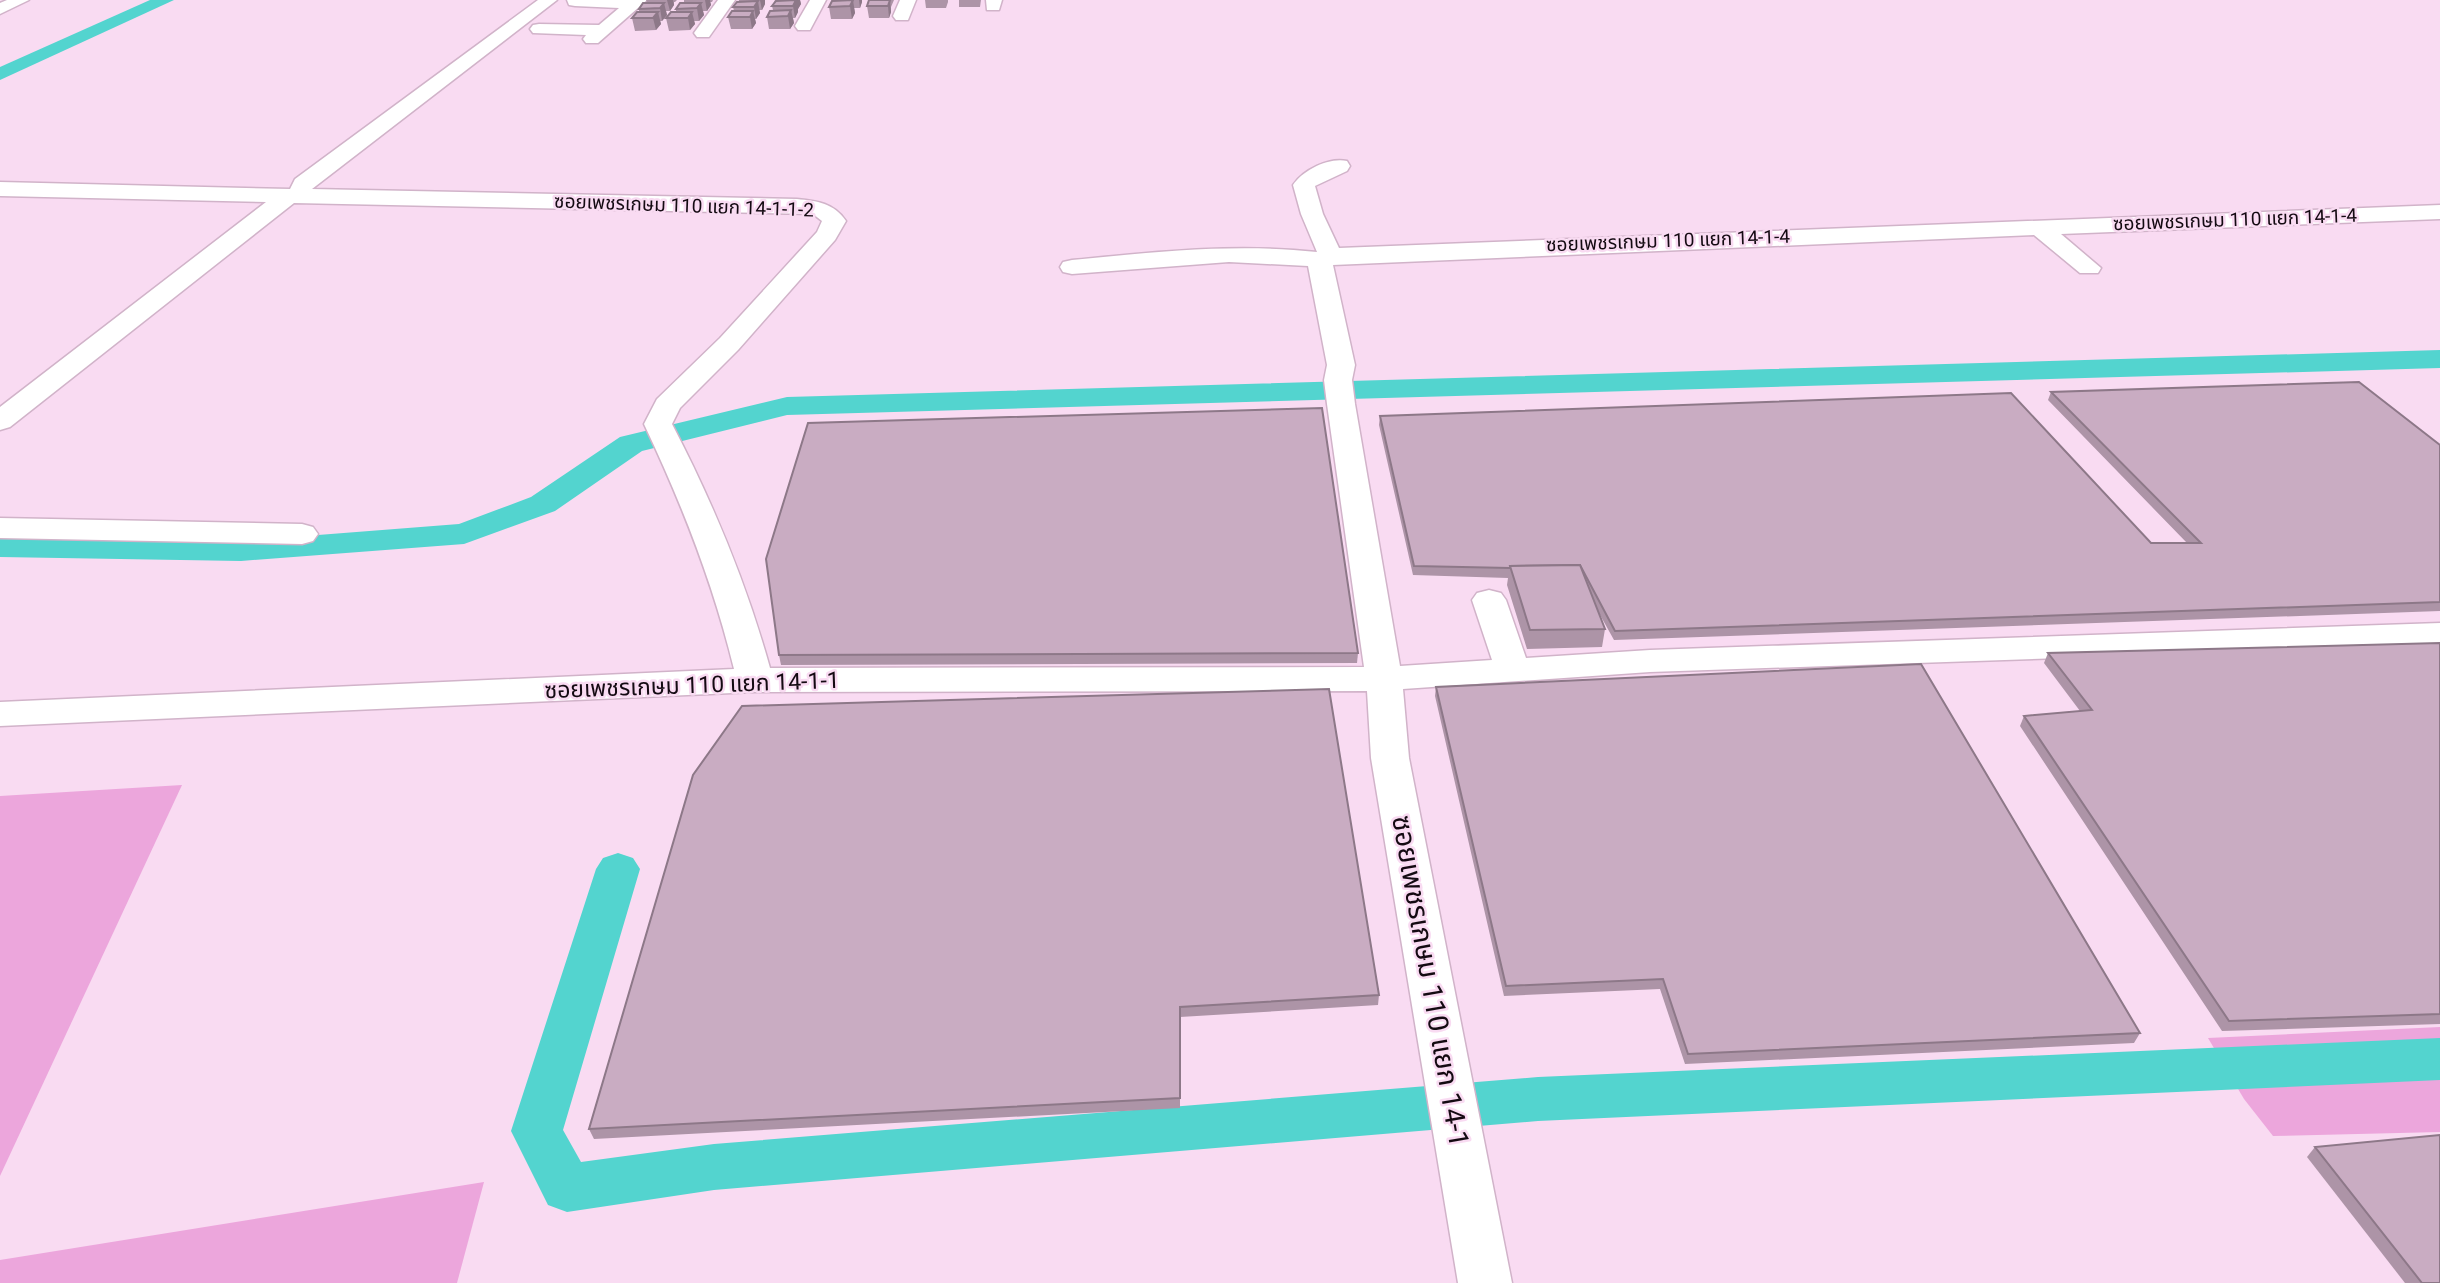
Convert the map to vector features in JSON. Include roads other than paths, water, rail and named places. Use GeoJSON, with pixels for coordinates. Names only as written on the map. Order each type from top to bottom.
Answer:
{"type":"FeatureCollection","features":[{"type":"Feature","properties":{"kind":"street"},"geometry":{"type":"LineString","coordinates":[[0,9],[21,0]]}},
{"type":"Feature","properties":{"kind":"street"},"geometry":{"type":"LineString","coordinates":[[0,421],[298,196],[303,184],[549,0]]}},
{"type":"Feature","properties":{"kind":"street"},"geometry":{"type":"LineString","coordinates":[[703,33],[727,0]]}},
{"type":"Feature","properties":{"kind":"street"},"geometry":{"type":"LineString","coordinates":[[804,26],[818,0]]}},
{"type":"Feature","properties":{"kind":"street"},"geometry":{"type":"LineString","coordinates":[[575,1],[638,1]]}},
{"type":"Feature","properties":{"kind":"street"},"geometry":{"type":"LineString","coordinates":[[539,29],[597,35],[638,1]]}},
{"type":"Feature","properties":{"kind":"street"},"geometry":{"type":"LineString","coordinates":[[1339,166],[1312,177],[1304,185],[1326,258],[1320,266],[1341,365],[1338,380],[1341,404],[1384,679]]}},
{"type":"Feature","properties":{"kind":"street"},"geometry":{"type":"LineString","coordinates":[[0,189],[298,196]]}},
{"type":"Feature","properties":{"kind":"street","name":"ซอยเพชรเกษม 110 แยก 14-1-1-2"},"geometry":{"type":"LineString","coordinates":[[298,196],[797,206],[819,209],[833,217],[832,226],[815,249],[729,344],[667,405],[658,424],[695,498],[734,601],[755,680]]}},
{"type":"Feature","properties":{"kind":"street","name":"ซอยเพชรเกษม 110 แยก 14-1-4"},"geometry":{"type":"LineString","coordinates":[[1072,267],[1254,256],[1326,258],[2037,226],[2440,212]]}},
{"type":"Feature","properties":{"kind":"street"},"geometry":{"type":"LineString","coordinates":[[2037,226],[2089,268]]}},
{"type":"Feature","properties":{"kind":"street"},"geometry":{"type":"LineString","coordinates":[[0,528],[302,534]]}},
{"type":"Feature","properties":{"kind":"street"},"geometry":{"type":"LineString","coordinates":[[1489,600],[1513,671]]}},
{"type":"Feature","properties":{"kind":"street","name":"ซอยเพชรเกษม 110 แยก 14-1-1"},"geometry":{"type":"LineString","coordinates":[[0,714],[755,680],[1384,679],[1650,661],[2440,634]]}},
{"type":"Feature","properties":{"kind":"street","name":"ซอยเพชรเกษม 110 แยก 14-1"},"geometry":{"type":"LineString","coordinates":[[1384,679],[1390,758],[1485,1283]]}},
{"type":"Feature","properties":{"kind":"waterway"},"geometry":{"type":"LineString","coordinates":[[0,74],[165,0]]}},
{"type":"Feature","properties":{"kind":"waterway"},"geometry":{"type":"LineString","coordinates":[[0,547],[241,551],[464,534],[543,504],[631,444],[787,406],[2440,359]]}},
{"type":"Feature","properties":{"kind":"waterway"},"geometry":{"type":"LineString","coordinates":[[618,869],[537,1131],[567,1188],[714,1167],[1538,1099],[2440,1059]]}}]}
